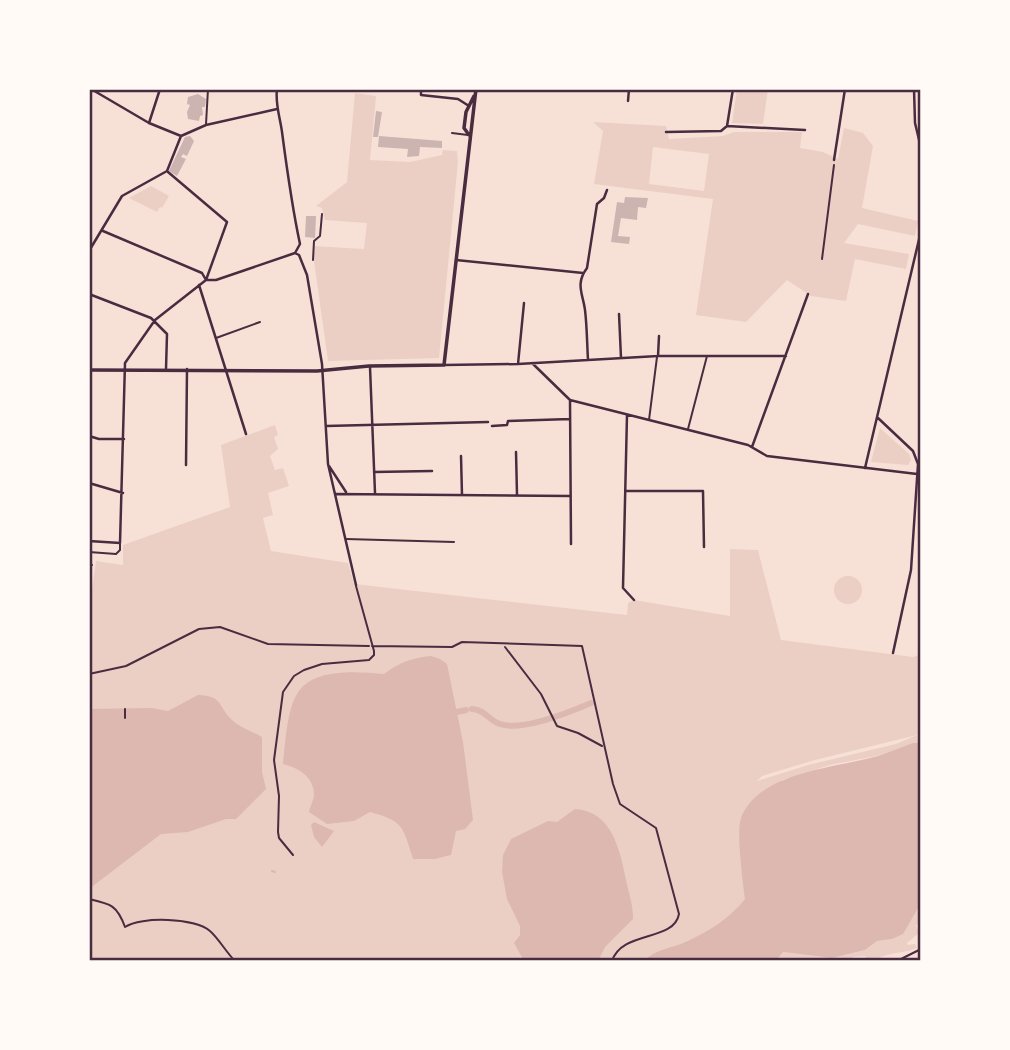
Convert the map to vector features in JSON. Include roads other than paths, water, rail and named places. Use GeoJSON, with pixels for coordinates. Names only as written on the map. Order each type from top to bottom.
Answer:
{"type":"FeatureCollection","features":[{"type":"Feature","properties":{"kind":"street"},"geometry":{"type":"LineString","coordinates":[[91,89],[149,122],[181,136]]}},
{"type":"Feature","properties":{"kind":"street"},"geometry":{"type":"LineString","coordinates":[[149,122],[160,89]]}},
{"type":"Feature","properties":{"kind":"street"},"geometry":{"type":"LineString","coordinates":[[89,541],[120,543],[125,369],[129,357],[155,320],[206,281],[295,253],[300,244],[275,102],[277,89]]}},
{"type":"Feature","properties":{"kind":"street"},"geometry":{"type":"LineString","coordinates":[[421,89],[421,95],[454,99],[474,111]]}},
{"type":"Feature","properties":{"kind":"street"},"geometry":{"type":"LineString","coordinates":[[628,101],[629,89]]}},
{"type":"Feature","properties":{"kind":"street"},"geometry":{"type":"LineString","coordinates":[[666,132],[721,131],[727,126],[733,89]]}},
{"type":"Feature","properties":{"kind":"street"},"geometry":{"type":"LineString","coordinates":[[834,160],[845,89]]}},
{"type":"Feature","properties":{"kind":"street"},"geometry":{"type":"LineString","coordinates":[[914,89],[915,123],[921,148]]}},
{"type":"Feature","properties":{"kind":"street"},"geometry":{"type":"LineString","coordinates":[[469,135],[464,128],[466,112],[476,92]]}},
{"type":"Feature","properties":{"kind":"street"},"geometry":{"type":"LineString","coordinates":[[444,365],[476,92]]}},
{"type":"Feature","properties":{"kind":"street"},"geometry":{"type":"LineString","coordinates":[[89,251],[122,197],[167,171],[181,136],[206,125],[277,109]]}},
{"type":"Feature","properties":{"kind":"street"},"geometry":{"type":"LineString","coordinates":[[727,126],[805,130]]}},
{"type":"Feature","properties":{"kind":"street"},"geometry":{"type":"LineString","coordinates":[[167,171],[226,222],[206,281]]}},
{"type":"Feature","properties":{"kind":"street"},"geometry":{"type":"LineString","coordinates":[[588,360],[585,306],[580,298],[597,204],[604,198],[607,190]]}},
{"type":"Feature","properties":{"kind":"street"},"geometry":{"type":"LineString","coordinates":[[102,230],[202,273],[206,281]]}},
{"type":"Feature","properties":{"kind":"street"},"geometry":{"type":"LineString","coordinates":[[865,468],[921,231]]}},
{"type":"Feature","properties":{"kind":"street"},"geometry":{"type":"LineString","coordinates":[[295,253],[299,255],[307,275],[323,370],[328,464],[356,585]]}},
{"type":"Feature","properties":{"kind":"street"},"geometry":{"type":"LineString","coordinates":[[456,260],[583,273]]}},
{"type":"Feature","properties":{"kind":"street"},"geometry":{"type":"LineString","coordinates":[[199,285],[246,434]]}},
{"type":"Feature","properties":{"kind":"street"},"geometry":{"type":"LineString","coordinates":[[89,294],[155,320],[166,333],[166,369]]}},
{"type":"Feature","properties":{"kind":"street"},"geometry":{"type":"LineString","coordinates":[[752,447],[808,294]]}},
{"type":"Feature","properties":{"kind":"street"},"geometry":{"type":"LineString","coordinates":[[518,364],[524,303]]}},
{"type":"Feature","properties":{"kind":"street"},"geometry":{"type":"LineString","coordinates":[[619,314],[621,358]]}},
{"type":"Feature","properties":{"kind":"street"},"geometry":{"type":"LineString","coordinates":[[658,356],[659,336]]}},
{"type":"Feature","properties":{"kind":"street"},"geometry":{"type":"LineString","coordinates":[[89,370],[323,370],[369,366],[518,364],[658,356],[786,356]]}},
{"type":"Feature","properties":{"kind":"street"},"geometry":{"type":"LineString","coordinates":[[532,363],[570,400],[752,447],[767,456],[919,475]]}},
{"type":"Feature","properties":{"kind":"street"},"geometry":{"type":"LineString","coordinates":[[369,366],[374,425],[375,493]]}},
{"type":"Feature","properties":{"kind":"street"},"geometry":{"type":"LineString","coordinates":[[186,465],[187,369]]}},
{"type":"Feature","properties":{"kind":"street"},"geometry":{"type":"LineString","coordinates":[[570,400],[571,544]]}},
{"type":"Feature","properties":{"kind":"street"},"geometry":{"type":"LineString","coordinates":[[627,415],[623,588],[634,600]]}},
{"type":"Feature","properties":{"kind":"street"},"geometry":{"type":"LineString","coordinates":[[877,418],[913,451],[919,475],[911,570],[893,653]]}},
{"type":"Feature","properties":{"kind":"street"},"geometry":{"type":"LineString","coordinates":[[492,426],[506,425],[508,421],[570,419]]}},
{"type":"Feature","properties":{"kind":"street"},"geometry":{"type":"LineString","coordinates":[[326,426],[488,422]]}},
{"type":"Feature","properties":{"kind":"street"},"geometry":{"type":"LineString","coordinates":[[89,436],[99,439],[124,439]]}},
{"type":"Feature","properties":{"kind":"street"},"geometry":{"type":"LineString","coordinates":[[516,452],[517,495]]}},
{"type":"Feature","properties":{"kind":"street"},"geometry":{"type":"LineString","coordinates":[[461,456],[462,495]]}},
{"type":"Feature","properties":{"kind":"street"},"geometry":{"type":"LineString","coordinates":[[328,464],[346,492]]}},
{"type":"Feature","properties":{"kind":"street"},"geometry":{"type":"LineString","coordinates":[[374,472],[432,471]]}},
{"type":"Feature","properties":{"kind":"street"},"geometry":{"type":"LineString","coordinates":[[89,484],[123,494]]}},
{"type":"Feature","properties":{"kind":"street"},"geometry":{"type":"LineString","coordinates":[[626,491],[703,491],[704,547]]}},
{"type":"Feature","properties":{"kind":"street"},"geometry":{"type":"LineString","coordinates":[[335,494],[570,496]]}},
{"type":"Feature","properties":{"kind":"lane"},"geometry":{"type":"LineString","coordinates":[[206,125],[208,89]]}},
{"type":"Feature","properties":{"kind":"lane"},"geometry":{"type":"LineString","coordinates":[[452,132],[469,135]]}},
{"type":"Feature","properties":{"kind":"lane"},"geometry":{"type":"LineString","coordinates":[[215,338],[260,322]]}},
{"type":"Feature","properties":{"kind":"lane"},"geometry":{"type":"LineString","coordinates":[[649,420],[658,356]]}},
{"type":"Feature","properties":{"kind":"lane"},"geometry":{"type":"LineString","coordinates":[[688,430],[707,356]]}},
{"type":"Feature","properties":{"kind":"lane"},"geometry":{"type":"LineString","coordinates":[[345,539],[454,542]]}},
{"type":"Feature","properties":{"kind":"lane"},"geometry":{"type":"LineString","coordinates":[[89,552],[116,554],[120,550],[120,543]]}},
{"type":"Feature","properties":{"kind":"lane"},"geometry":{"type":"LineString","coordinates":[[906,550],[912,551]]}},
{"type":"Feature","properties":{"kind":"lane"},"geometry":{"type":"LineString","coordinates":[[293,855],[279,838],[278,832],[279,796],[274,760],[283,692],[294,676],[304,670],[322,664],[369,660],[374,655],[356,585]]}},
{"type":"Feature","properties":{"kind":"lane"},"geometry":{"type":"LineString","coordinates":[[372,646],[452,647],[461,642],[582,646],[620,804],[656,828],[678,914],[675,924],[621,947],[612,961]]}},
{"type":"Feature","properties":{"kind":"waterway"},"geometry":{"type":"LineString","coordinates":[[472,709],[481,711],[493,721],[509,726],[546,720],[591,703]]}},
{"type":"Feature","properties":{"kind":"waterway"},"geometry":{"type":"LineString","coordinates":[[457,712],[466,710]]}}]}
